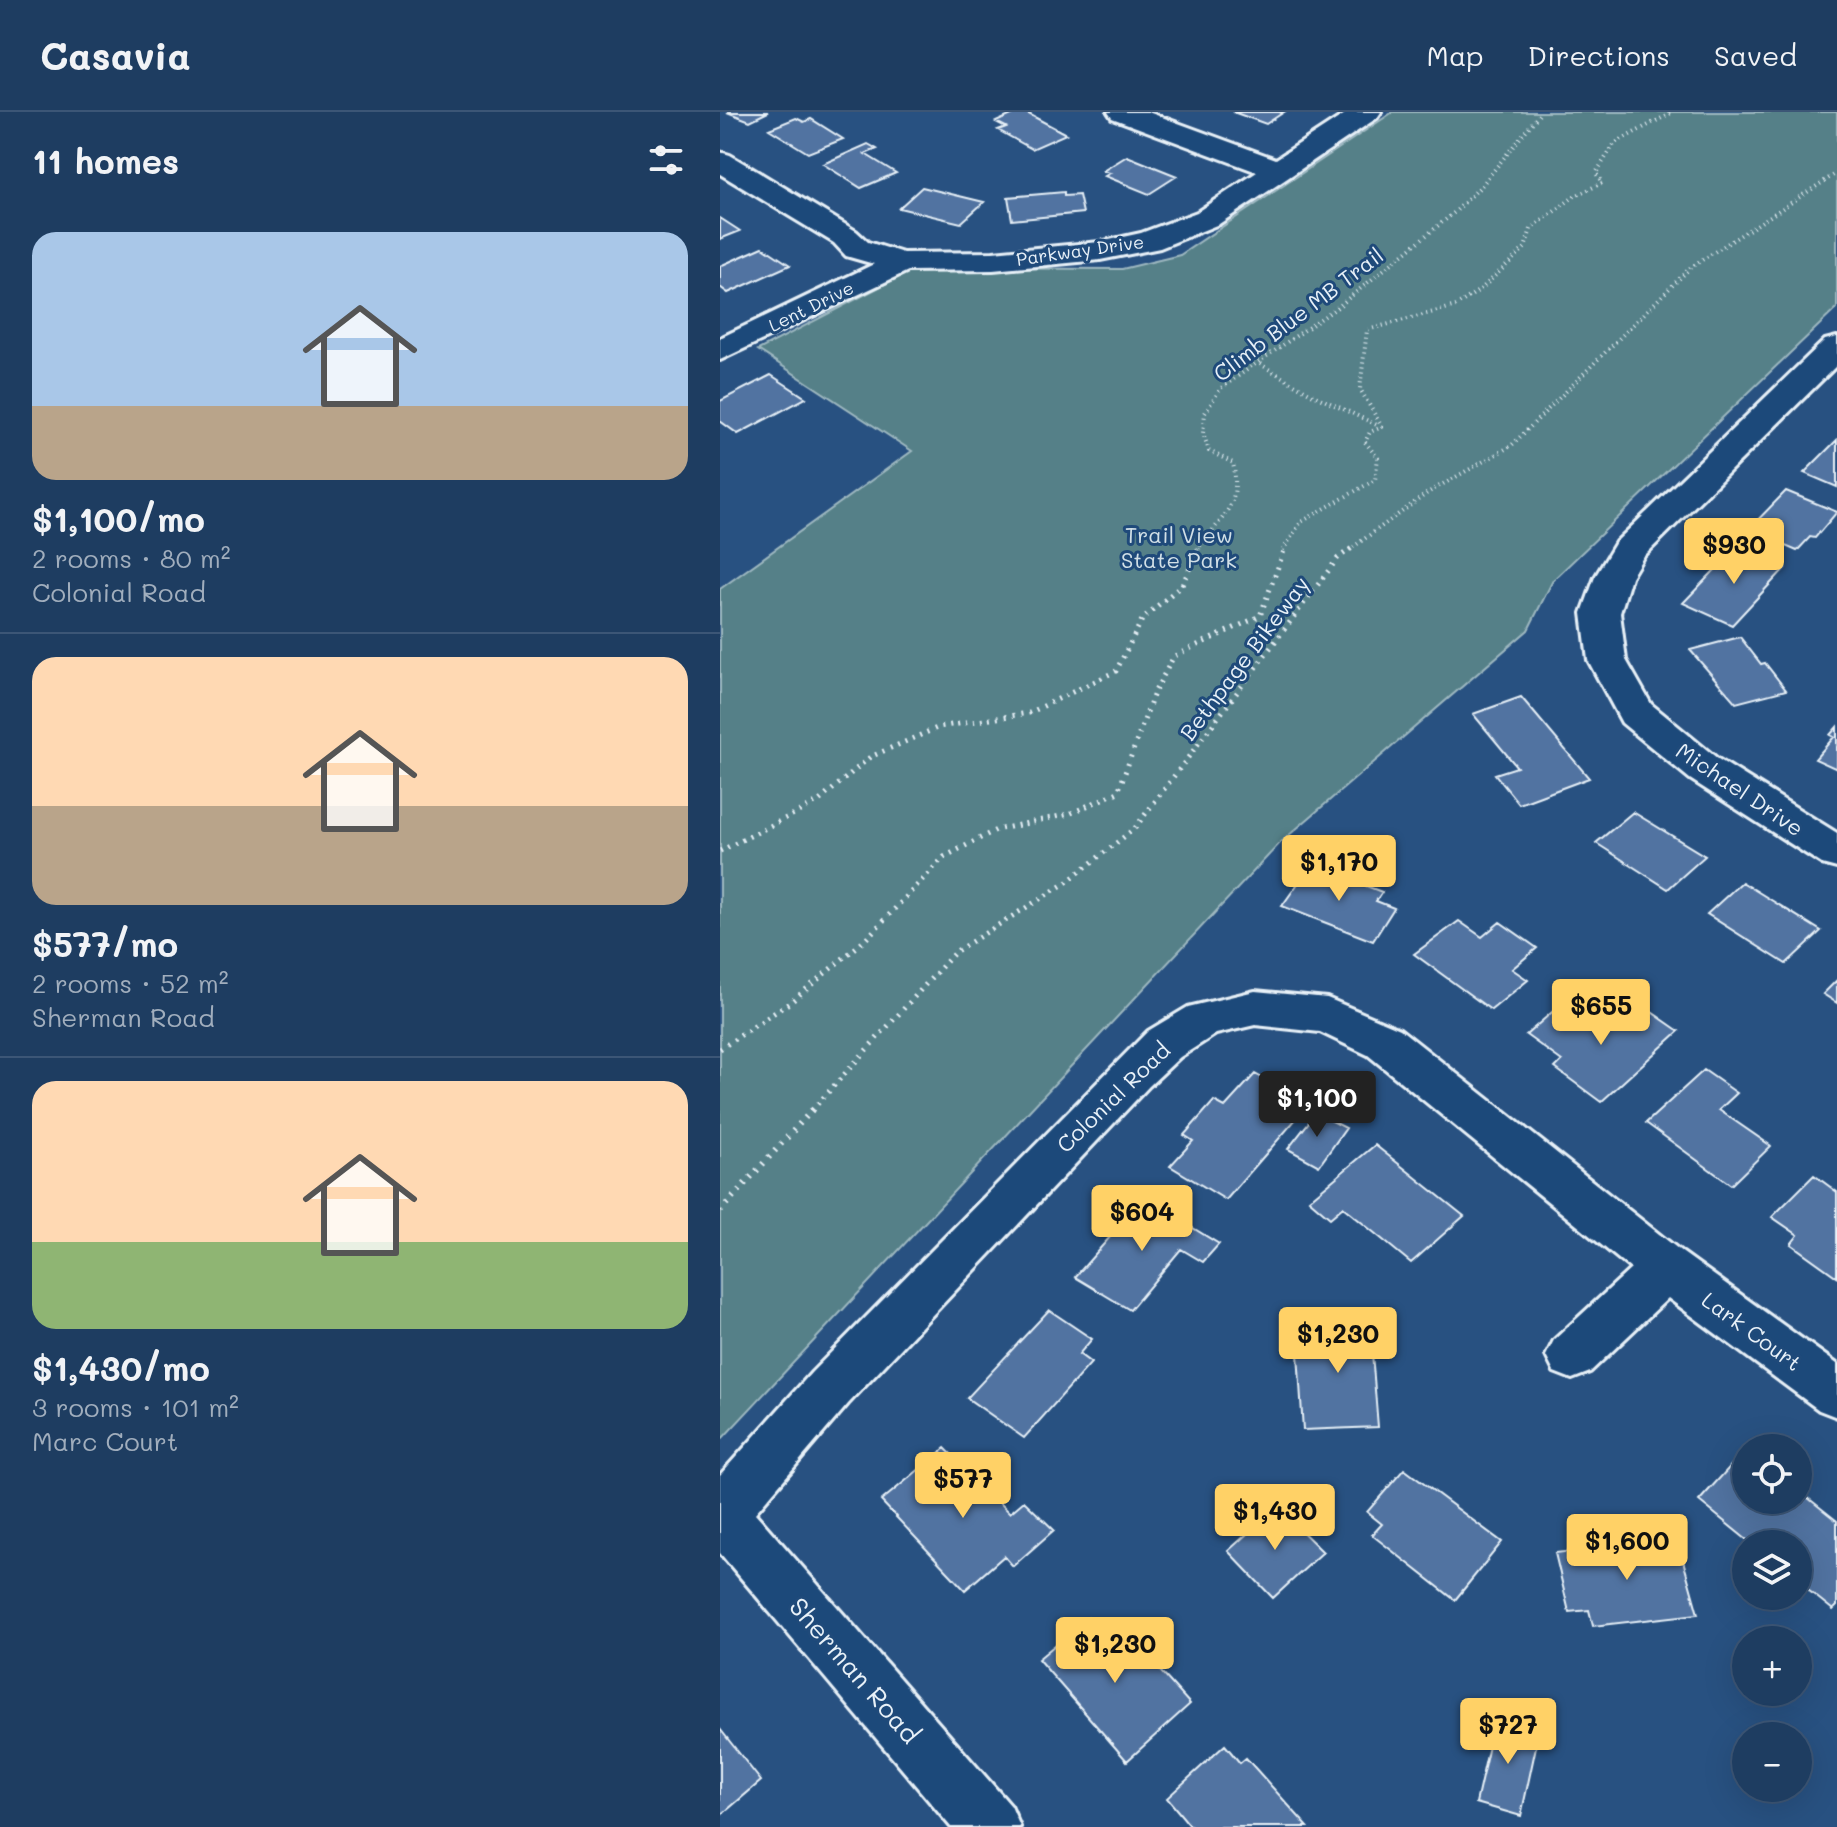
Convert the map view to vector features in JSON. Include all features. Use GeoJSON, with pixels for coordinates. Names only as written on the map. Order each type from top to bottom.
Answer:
{"type":"FeatureCollection","features":[{"type":"Feature","properties":{"kind":"street"},"geometry":{"type":"LineString","coordinates":[[1122,112],[1280,171]]}},
{"type":"Feature","properties":{"kind":"street","name":"Parkway Drive"},"geometry":{"type":"LineString","coordinates":[[902,262],[993,261],[1100,251],[1149,241],[1208,218],[1367,112]]}},
{"type":"Feature","properties":{"kind":"street"},"geometry":{"type":"LineString","coordinates":[[720,161],[845,237],[857,249],[902,262]]}},
{"type":"Feature","properties":{"kind":"street","name":"Lent Drive"},"geometry":{"type":"LineString","coordinates":[[720,350],[902,262]]}},
{"type":"Feature","properties":{"kind":"street","name":"Michael Drive"},"geometry":{"type":"LineString","coordinates":[[1837,347],[1629,550],[1613,577],[1601,613],[1607,660],[1636,713],[1704,769],[1837,853]]}},
{"type":"Feature","properties":{"kind":"street","name":"Colonial Road"},"geometry":{"type":"LineString","coordinates":[[720,1514],[830,1388],[1133,1073],[1164,1044],[1204,1019],[1255,1008],[1327,1015],[1384,1042],[1666,1268]]}},
{"type":"Feature","properties":{"kind":"street"},"geometry":{"type":"LineString","coordinates":[[1572,1356],[1666,1268]]}},
{"type":"Feature","properties":{"kind":"street","name":"Lark Court"},"geometry":{"type":"LineString","coordinates":[[1666,1268],[1837,1394]]}},
{"type":"Feature","properties":{"kind":"street","name":"Sherman Road"},"geometry":{"type":"LineString","coordinates":[[720,1514],[990,1827]]}},
{"type":"Feature","properties":{"kind":"path","name":"Climb Blue MB Trail"},"geometry":{"type":"LineString","coordinates":[[720,851],[818,802],[870,757],[939,727],[1029,713],[1116,671],[1126,643],[1150,609],[1177,593],[1186,580],[1196,553],[1227,518],[1239,484],[1233,463],[1209,451],[1203,433],[1205,413],[1221,388],[1260,364],[1293,336],[1351,298],[1455,212],[1482,185],[1541,112]]}},
{"type":"Feature","properties":{"kind":"path"},"geometry":{"type":"LineString","coordinates":[[1382,427],[1360,389],[1367,330],[1456,306],[1481,289],[1525,248],[1531,229],[1575,196],[1602,183],[1596,173],[1615,143],[1673,112]]}},
{"type":"Feature","properties":{"kind":"path","name":"Bethpage Bikeway"},"geometry":{"type":"LineString","coordinates":[[720,1211],[955,952],[1067,882],[1135,828],[1338,558],[1429,492],[1511,446],[1691,267],[1837,173]]}},
{"type":"Feature","properties":{"kind":"path"},"geometry":{"type":"LineString","coordinates":[[1260,364],[1313,395],[1382,427]]}},
{"type":"Feature","properties":{"kind":"path"},"geometry":{"type":"LineString","coordinates":[[720,1049],[792,1001],[865,940],[944,857],[996,830],[1069,814],[1118,792],[1154,693],[1174,656],[1260,616],[1279,557],[1301,522],[1375,480],[1378,458],[1365,442],[1370,432],[1382,427]]}},
{"type":"Feature","properties":{"kind":"green space","name":"Trail View State Park"},"geometry":{"type":"Polygon","coordinates":[[[1393,112],[1837,112],[1837,308],[1553,580],[1528,630],[1281,842],[720,1441],[720,589],[912,451],[758,350],[916,268],[1122,269],[1180,255],[1393,112]]]}},
{"type":"Feature","properties":{"kind":"building"},"geometry":{"type":"Polygon","coordinates":[[[727,112],[768,112],[750,121],[727,112]]]}},
{"type":"Feature","properties":{"kind":"building"},"geometry":{"type":"Polygon","coordinates":[[[1025,112],[1066,134],[1032,149],[998,130],[1006,127],[996,122],[1025,112]]]}},
{"type":"Feature","properties":{"kind":"building"},"geometry":{"type":"Polygon","coordinates":[[[1233,112],[1284,112],[1266,124],[1233,112]]]}},
{"type":"Feature","properties":{"kind":"building"},"geometry":{"type":"Polygon","coordinates":[[[796,118],[804,122],[811,119],[843,139],[808,153],[769,129],[796,118]]]}},
{"type":"Feature","properties":{"kind":"building"},"geometry":{"type":"Polygon","coordinates":[[[868,144],[877,149],[865,154],[896,173],[861,188],[823,164],[868,144]]]}},
{"type":"Feature","properties":{"kind":"building"},"geometry":{"type":"Polygon","coordinates":[[[1127,156],[1177,176],[1149,194],[1105,176],[1110,173],[1103,171],[1127,156]]]}},
{"type":"Feature","properties":{"kind":"building"},"geometry":{"type":"Polygon","coordinates":[[[922,187],[984,202],[961,223],[899,208],[922,187]]]}},
{"type":"Feature","properties":{"kind":"building"},"geometry":{"type":"Polygon","coordinates":[[[1064,192],[1064,196],[1079,195],[1083,213],[1012,220],[1008,197],[1064,192]]]}},
{"type":"Feature","properties":{"kind":"building"},"geometry":{"type":"Polygon","coordinates":[[[720,218],[740,231],[720,239],[720,218]]]}},
{"type":"Feature","properties":{"kind":"building"},"geometry":{"type":"Polygon","coordinates":[[[763,247],[790,265],[728,293],[720,287],[720,266],[763,247]]]}},
{"type":"Feature","properties":{"kind":"building"},"geometry":{"type":"Polygon","coordinates":[[[771,375],[806,398],[738,434],[720,421],[720,401],[771,375]]]}},
{"type":"Feature","properties":{"kind":"building"},"geometry":{"type":"Polygon","coordinates":[[[1837,440],[1837,487],[1804,473],[1837,440]]]}},
{"type":"Feature","properties":{"kind":"building"},"geometry":{"type":"Polygon","coordinates":[[[1786,491],[1837,512],[1815,538],[1810,537],[1797,551],[1748,530],[1786,491]]]}},
{"type":"Feature","properties":{"kind":"building"},"geometry":{"type":"Polygon","coordinates":[[[1737,547],[1785,568],[1732,625],[1683,603],[1737,547]]]}},
{"type":"Feature","properties":{"kind":"building"},"geometry":{"type":"Polygon","coordinates":[[[1740,637],[1786,690],[1736,703],[1690,650],[1740,637]]]}},
{"type":"Feature","properties":{"kind":"building"},"geometry":{"type":"Polygon","coordinates":[[[1521,697],[1589,778],[1519,804],[1495,774],[1517,767],[1473,714],[1521,697]]]}},
{"type":"Feature","properties":{"kind":"building"},"geometry":{"type":"Polygon","coordinates":[[[1837,727],[1837,769],[1815,759],[1834,737],[1830,735],[1837,727]]]}},
{"type":"Feature","properties":{"kind":"building"},"geometry":{"type":"Polygon","coordinates":[[[1633,812],[1705,856],[1668,889],[1596,843],[1633,812]]]}},
{"type":"Feature","properties":{"kind":"building"},"geometry":{"type":"Polygon","coordinates":[[[1311,865],[1382,892],[1376,901],[1394,908],[1373,941],[1282,906],[1311,865]]]}},
{"type":"Feature","properties":{"kind":"building"},"geometry":{"type":"Polygon","coordinates":[[[1742,882],[1821,931],[1786,964],[1707,914],[1742,882]]]}},
{"type":"Feature","properties":{"kind":"building"},"geometry":{"type":"Polygon","coordinates":[[[1459,921],[1482,937],[1500,922],[1537,948],[1512,969],[1528,980],[1491,1010],[1414,954],[1459,921]]]}},
{"type":"Feature","properties":{"kind":"building"},"geometry":{"type":"Polygon","coordinates":[[[1837,980],[1837,1003],[1823,994],[1837,980]]]}},
{"type":"Feature","properties":{"kind":"building"},"geometry":{"type":"Polygon","coordinates":[[[1559,1006],[1577,1019],[1585,1013],[1612,1032],[1643,1006],[1679,1031],[1601,1102],[1555,1068],[1562,1061],[1526,1035],[1559,1006]]]}},
{"type":"Feature","properties":{"kind":"building"},"geometry":{"type":"Polygon","coordinates":[[[1704,1070],[1737,1093],[1719,1110],[1771,1146],[1731,1185],[1646,1123],[1704,1070]]]}},
{"type":"Feature","properties":{"kind":"building"},"geometry":{"type":"Polygon","coordinates":[[[1255,1074],[1309,1104],[1226,1200],[1170,1166],[1193,1141],[1184,1135],[1214,1101],[1225,1107],[1255,1074]]]}},
{"type":"Feature","properties":{"kind":"building"},"geometry":{"type":"Polygon","coordinates":[[[1316,1113],[1346,1128],[1319,1166],[1288,1149],[1316,1113]]]}},
{"type":"Feature","properties":{"kind":"building"},"geometry":{"type":"Polygon","coordinates":[[[1375,1145],[1464,1216],[1411,1263],[1343,1207],[1330,1218],[1309,1200],[1375,1145]]]}},
{"type":"Feature","properties":{"kind":"building"},"geometry":{"type":"Polygon","coordinates":[[[1814,1175],[1837,1192],[1837,1277],[1791,1244],[1798,1235],[1772,1217],[1814,1175]]]}},
{"type":"Feature","properties":{"kind":"building"},"geometry":{"type":"Polygon","coordinates":[[[1144,1198],[1219,1244],[1203,1262],[1181,1249],[1130,1310],[1075,1277],[1144,1198]]]}},
{"type":"Feature","properties":{"kind":"building"},"geometry":{"type":"Polygon","coordinates":[[[1049,1310],[1092,1339],[1079,1354],[1091,1363],[1024,1438],[967,1398],[1049,1310]]]}},
{"type":"Feature","properties":{"kind":"building"},"geometry":{"type":"Polygon","coordinates":[[[1369,1316],[1378,1427],[1303,1430],[1297,1338],[1313,1337],[1312,1319],[1369,1316]]]}},
{"type":"Feature","properties":{"kind":"building"},"geometry":{"type":"Polygon","coordinates":[[[945,1448],[1010,1513],[1024,1501],[1054,1530],[1013,1566],[1004,1556],[965,1590],[881,1501],[945,1448]]]}},
{"type":"Feature","properties":{"kind":"building"},"geometry":{"type":"Polygon","coordinates":[[[1732,1464],[1732,1514],[1812,1514],[1812,1501],[1837,1521],[1837,1606],[1833,1610],[1812,1593],[1812,1530],[1735,1530],[1699,1501],[1732,1464]]]}},
{"type":"Feature","properties":{"kind":"building"},"geometry":{"type":"Polygon","coordinates":[[[1404,1469],[1502,1542],[1455,1600],[1372,1535],[1382,1524],[1367,1512],[1404,1469]]]}},
{"type":"Feature","properties":{"kind":"building"},"geometry":{"type":"Polygon","coordinates":[[[1277,1507],[1323,1552],[1273,1598],[1228,1551],[1277,1507]]]}},
{"type":"Feature","properties":{"kind":"building"},"geometry":{"type":"Polygon","coordinates":[[[1677,1539],[1698,1614],[1593,1626],[1589,1610],[1569,1612],[1555,1553],[1677,1539]]]}},
{"type":"Feature","properties":{"kind":"building"},"geometry":{"type":"Polygon","coordinates":[[[1088,1618],[1102,1635],[1117,1623],[1190,1704],[1127,1761],[1038,1659],[1088,1618]]]}},
{"type":"Feature","properties":{"kind":"building"},"geometry":{"type":"Polygon","coordinates":[[[1496,1715],[1540,1728],[1521,1816],[1476,1803],[1496,1715]]]}},
{"type":"Feature","properties":{"kind":"building"},"geometry":{"type":"Polygon","coordinates":[[[720,1729],[761,1781],[720,1816],[720,1729]]]}},
{"type":"Feature","properties":{"kind":"building"},"geometry":{"type":"Polygon","coordinates":[[[1225,1745],[1240,1763],[1246,1758],[1308,1827],[1191,1827],[1167,1798],[1225,1745]]]}}]}
